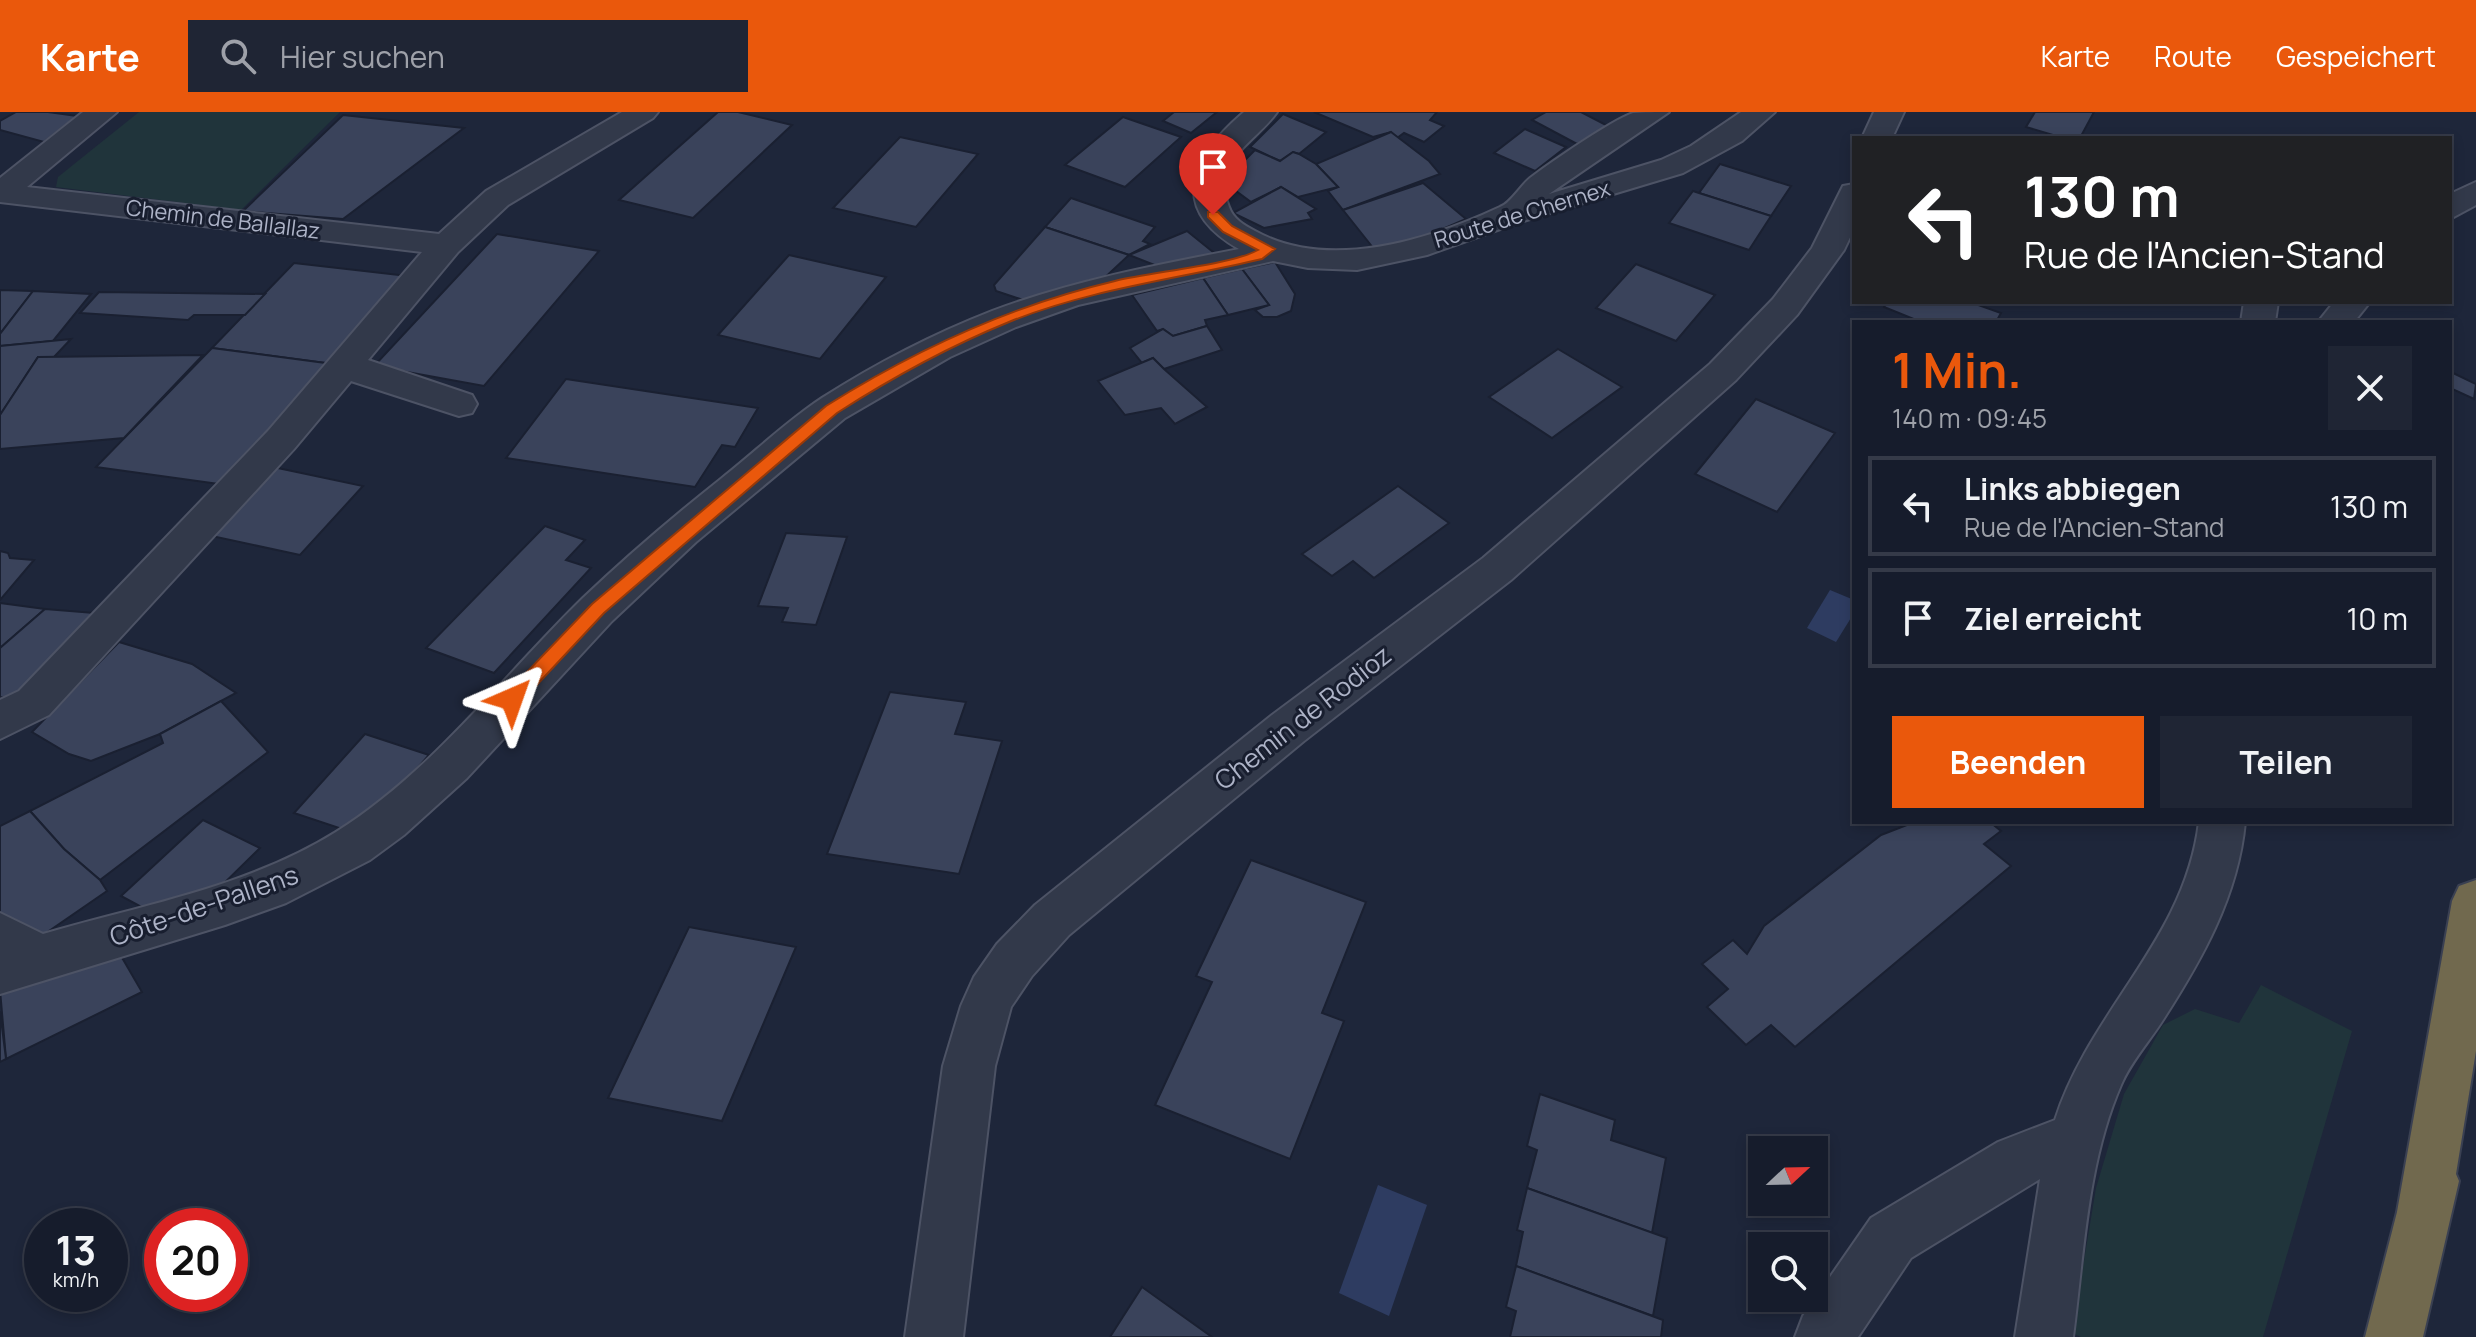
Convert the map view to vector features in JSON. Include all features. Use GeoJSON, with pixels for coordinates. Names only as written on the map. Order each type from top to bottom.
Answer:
{"type":"FeatureCollection","features":[{"type":"Feature","properties":{"kind":"highway"},"geometry":{"type":"LineString","coordinates":[[2394,1337],[2423,1209],[2476,901]]}},
{"type":"Feature","properties":{"kind":"highway"},"geometry":{"type":"LineString","coordinates":[[2423,1209],[2476,1041]]}},
{"type":"Feature","properties":{"kind":"street"},"geometry":{"type":"LineString","coordinates":[[0,193],[102,112]]}},
{"type":"Feature","properties":{"kind":"street"},"geometry":{"type":"LineString","coordinates":[[0,721],[34,703],[281,440],[446,245],[497,198],[643,112]]}},
{"type":"Feature","properties":{"kind":"street","name":"Route de Chernex"},"geometry":{"type":"LineString","coordinates":[[1262,112],[1225,145],[1208,181],[1213,215],[1227,229],[1268,249],[1318,263],[1362,260],[1414,247],[1513,214],[1671,169],[1742,128],[1760,112]]}},
{"type":"Feature","properties":{"kind":"street"},"geometry":{"type":"LineString","coordinates":[[1513,214],[1539,186],[1654,112]]}},
{"type":"Feature","properties":{"kind":"street"},"geometry":{"type":"LineString","coordinates":[[1878,136],[1889,112]]}},
{"type":"Feature","properties":{"kind":"street"},"geometry":{"type":"LineString","coordinates":[[2452,208],[2476,191]]}},
{"type":"Feature","properties":{"kind":"street","name":"Chemin de Ballallaz"},"geometry":{"type":"LineString","coordinates":[[0,193],[446,245]]}},
{"type":"Feature","properties":{"kind":"street","name":"Chemin de Rodioz"},"geometry":{"type":"LineString","coordinates":[[934,1337],[947,1256],[963,1095],[986,1005],[1018,955],[1052,920],[1275,738],[1497,569],[1723,372],[1785,307],[1828,250],[1852,197]]}},
{"type":"Feature","properties":{"kind":"street","name":"Côte-de-Pallens"},"geometry":{"type":"LineString","coordinates":[[13,955],[118,938],[256,893],[351,847],[424,791],[598,609],[658,554],[832,409],[861,391],[1005,318],[1116,285],[1258,256],[1268,249]]}},
{"type":"Feature","properties":{"kind":"street"},"geometry":{"type":"LineString","coordinates":[[2337,320],[2351,304]]}},
{"type":"Feature","properties":{"kind":"street"},"geometry":{"type":"LineString","coordinates":[[343,368],[365,371],[459,404]]}},
{"type":"Feature","properties":{"kind":"street"},"geometry":{"type":"LineString","coordinates":[[2044,1337],[2076,1139],[2098,1074],[2170,966],[2210,881],[2213,828]]}},
{"type":"Feature","properties":{"kind":"street"},"geometry":{"type":"LineString","coordinates":[[1824,1337],[1891,1238],[2017,1161],[2076,1139]]}},
{"type":"Feature","properties":{"kind":"shaded area"},"geometry":{"type":"Polygon","coordinates":[[[139,112],[340,112],[241,210],[56,187],[58,177],[139,112]]]}},
{"type":"Feature","properties":{"kind":"shaded area"},"geometry":{"type":"Polygon","coordinates":[[[2261,985],[2352,1031],[2263,1337],[2081,1337],[2072,1333],[2096,1188],[2124,1094],[2163,1025],[2195,1009],[2239,1023],[2261,985]]]}},
{"type":"Feature","properties":{"kind":"water"},"geometry":{"type":"Polygon","coordinates":[[[1830,590],[1852,599],[1852,616],[1836,642],[1807,628],[1830,590]]]}},
{"type":"Feature","properties":{"kind":"water"},"geometry":{"type":"Polygon","coordinates":[[[1378,1185],[1427,1205],[1389,1316],[1339,1293],[1378,1185]]]}},
{"type":"Feature","properties":{"kind":"building"},"geometry":{"type":"Polygon","coordinates":[[[16,112],[77,116],[44,142],[0,130],[0,121],[16,112]]]}},
{"type":"Feature","properties":{"kind":"building"},"geometry":{"type":"Polygon","coordinates":[[[718,112],[738,112],[792,125],[693,218],[619,200],[718,112]]]}},
{"type":"Feature","properties":{"kind":"building"},"geometry":{"type":"Polygon","coordinates":[[[1174,112],[1217,112],[1191,133],[1163,121],[1174,112]]]}},
{"type":"Feature","properties":{"kind":"building"},"geometry":{"type":"Polygon","coordinates":[[[1314,112],[1437,112],[1430,120],[1444,126],[1424,142],[1404,133],[1397,138],[1391,132],[1373,137],[1314,112]]]}},
{"type":"Feature","properties":{"kind":"building"},"geometry":{"type":"Polygon","coordinates":[[[1546,112],[1581,112],[1608,126],[1577,144],[1532,120],[1546,112]]]}},
{"type":"Feature","properties":{"kind":"building"},"geometry":{"type":"Polygon","coordinates":[[[2035,112],[2094,112],[2081,136],[2056,136],[2026,127],[2035,112]]]}},
{"type":"Feature","properties":{"kind":"building"},"geometry":{"type":"Polygon","coordinates":[[[1283,114],[1326,132],[1299,154],[1293,152],[1280,161],[1250,147],[1283,114]]]}},
{"type":"Feature","properties":{"kind":"building"},"geometry":{"type":"Polygon","coordinates":[[[343,115],[464,128],[343,219],[243,211],[343,115]]]}},
{"type":"Feature","properties":{"kind":"building"},"geometry":{"type":"Polygon","coordinates":[[[1123,117],[1181,137],[1125,187],[1065,165],[1123,117]]]}},
{"type":"Feature","properties":{"kind":"building"},"geometry":{"type":"Polygon","coordinates":[[[1525,129],[1566,147],[1535,171],[1494,153],[1525,129]]]}},
{"type":"Feature","properties":{"kind":"building"},"geometry":{"type":"Polygon","coordinates":[[[1391,132],[1429,161],[1440,174],[1343,210],[1328,191],[1338,187],[1316,164],[1391,132]]]}},
{"type":"Feature","properties":{"kind":"building"},"geometry":{"type":"Polygon","coordinates":[[[900,137],[978,154],[916,227],[833,208],[900,137]]]}},
{"type":"Feature","properties":{"kind":"building"},"geometry":{"type":"Polygon","coordinates":[[[1255,150],[1280,161],[1293,152],[1299,154],[1316,164],[1338,187],[1298,197],[1281,187],[1251,202],[1228,185],[1236,169],[1255,150]]]}},
{"type":"Feature","properties":{"kind":"building"},"geometry":{"type":"Polygon","coordinates":[[[1720,164],[1791,186],[1771,216],[1699,193],[1720,164]]]}},
{"type":"Feature","properties":{"kind":"building"},"geometry":{"type":"Polygon","coordinates":[[[1423,183],[1466,219],[1424,237],[1374,249],[1343,210],[1423,183]]]}},
{"type":"Feature","properties":{"kind":"building"},"geometry":{"type":"Polygon","coordinates":[[[1281,187],[1316,209],[1308,213],[1312,219],[1264,228],[1233,213],[1281,187]]]}},
{"type":"Feature","properties":{"kind":"building"},"geometry":{"type":"Polygon","coordinates":[[[1693,191],[1771,216],[1749,250],[1669,223],[1693,191]]]}},
{"type":"Feature","properties":{"kind":"building"},"geometry":{"type":"Polygon","coordinates":[[[1071,198],[1155,227],[1143,241],[1150,244],[1129,255],[1045,227],[1071,198]]]}},
{"type":"Feature","properties":{"kind":"building"},"geometry":{"type":"Polygon","coordinates":[[[1045,227],[1129,255],[1100,282],[1089,280],[1083,285],[1023,300],[996,291],[994,285],[1045,227]]]}},
{"type":"Feature","properties":{"kind":"building"},"geometry":{"type":"Polygon","coordinates":[[[1187,231],[1218,256],[1162,268],[1129,255],[1187,231]]]}},
{"type":"Feature","properties":{"kind":"building"},"geometry":{"type":"Polygon","coordinates":[[[497,234],[599,251],[484,386],[374,366],[497,234]]]}},
{"type":"Feature","properties":{"kind":"building"},"geometry":{"type":"Polygon","coordinates":[[[789,255],[886,277],[820,359],[718,335],[789,255]]]}},
{"type":"Feature","properties":{"kind":"building"},"geometry":{"type":"Polygon","coordinates":[[[1275,262],[1295,294],[1291,311],[1277,317],[1263,317],[1255,310],[1269,305],[1242,269],[1275,262]]]}},
{"type":"Feature","properties":{"kind":"building"},"geometry":{"type":"Polygon","coordinates":[[[294,263],[408,276],[333,364],[212,348],[294,263]]]}},
{"type":"Feature","properties":{"kind":"building"},"geometry":{"type":"Polygon","coordinates":[[[1636,264],[1715,295],[1676,341],[1596,308],[1636,264]]]}},
{"type":"Feature","properties":{"kind":"building"},"geometry":{"type":"Polygon","coordinates":[[[1242,269],[1269,305],[1228,315],[1203,278],[1242,269]]]}},
{"type":"Feature","properties":{"kind":"building"},"geometry":{"type":"Polygon","coordinates":[[[1203,278],[1228,315],[1205,320],[1207,326],[1173,336],[1163,329],[1157,331],[1132,295],[1203,278]]]}},
{"type":"Feature","properties":{"kind":"building"},"geometry":{"type":"Polygon","coordinates":[[[0,290],[33,291],[0,334],[0,290]]]}},
{"type":"Feature","properties":{"kind":"building"},"geometry":{"type":"Polygon","coordinates":[[[33,291],[91,294],[53,341],[0,346],[0,334],[33,291]]]}},
{"type":"Feature","properties":{"kind":"building"},"geometry":{"type":"Polygon","coordinates":[[[99,292],[265,294],[245,315],[194,315],[188,320],[80,313],[99,292]]]}},
{"type":"Feature","properties":{"kind":"building"},"geometry":{"type":"Polygon","coordinates":[[[1886,304],[1976,304],[2001,313],[1997,320],[1916,320],[1884,307],[1886,304]]]}},
{"type":"Feature","properties":{"kind":"building"},"geometry":{"type":"Polygon","coordinates":[[[1207,326],[1222,350],[1164,369],[1153,358],[1142,363],[1130,348],[1163,329],[1173,336],[1207,326]]]}},
{"type":"Feature","properties":{"kind":"building"},"geometry":{"type":"Polygon","coordinates":[[[71,339],[54,357],[38,357],[0,415],[0,346],[71,339]]]}},
{"type":"Feature","properties":{"kind":"building"},"geometry":{"type":"Polygon","coordinates":[[[212,348],[333,364],[226,485],[96,467],[212,348]]]}},
{"type":"Feature","properties":{"kind":"building"},"geometry":{"type":"Polygon","coordinates":[[[1558,349],[1622,387],[1552,438],[1489,397],[1558,349]]]}},
{"type":"Feature","properties":{"kind":"building"},"geometry":{"type":"Polygon","coordinates":[[[203,355],[124,438],[0,449],[0,415],[38,357],[203,355]]]}},
{"type":"Feature","properties":{"kind":"building"},"geometry":{"type":"Polygon","coordinates":[[[1153,358],[1207,407],[1175,424],[1161,408],[1125,415],[1098,381],[1153,358]]]}},
{"type":"Feature","properties":{"kind":"building"},"geometry":{"type":"Polygon","coordinates":[[[2452,372],[2476,384],[2474,399],[2452,389],[2452,372]]]}},
{"type":"Feature","properties":{"kind":"building"},"geometry":{"type":"Polygon","coordinates":[[[566,379],[758,408],[735,447],[722,445],[695,487],[506,458],[566,379]]]}},
{"type":"Feature","properties":{"kind":"building"},"geometry":{"type":"Polygon","coordinates":[[[1756,399],[1835,433],[1777,512],[1695,474],[1756,399]]]}},
{"type":"Feature","properties":{"kind":"building"},"geometry":{"type":"Polygon","coordinates":[[[273,467],[363,486],[300,555],[207,535],[273,467]]]}},
{"type":"Feature","properties":{"kind":"building"},"geometry":{"type":"Polygon","coordinates":[[[1398,486],[1449,523],[1374,578],[1353,561],[1332,576],[1302,554],[1398,486]]]}},
{"type":"Feature","properties":{"kind":"building"},"geometry":{"type":"Polygon","coordinates":[[[545,526],[585,540],[566,560],[591,568],[494,673],[426,648],[545,526]]]}},
{"type":"Feature","properties":{"kind":"building"},"geometry":{"type":"Polygon","coordinates":[[[786,533],[847,537],[816,625],[782,622],[788,608],[758,606],[786,533]]]}},
{"type":"Feature","properties":{"kind":"building"},"geometry":{"type":"Polygon","coordinates":[[[0,551],[8,553],[10,558],[34,560],[0,600],[0,551]]]}},
{"type":"Feature","properties":{"kind":"building"},"geometry":{"type":"Polygon","coordinates":[[[0,603],[45,609],[0,648],[0,603]]]}},
{"type":"Feature","properties":{"kind":"building"},"geometry":{"type":"Polygon","coordinates":[[[45,609],[107,614],[24,702],[0,697],[0,648],[45,609]]]}},
{"type":"Feature","properties":{"kind":"building"},"geometry":{"type":"Polygon","coordinates":[[[119,642],[192,664],[236,693],[160,734],[91,761],[69,754],[32,732],[119,642]]]}},
{"type":"Feature","properties":{"kind":"building"},"geometry":{"type":"Polygon","coordinates":[[[890,692],[966,702],[955,734],[1002,741],[959,874],[827,854],[890,692]]]}},
{"type":"Feature","properties":{"kind":"building"},"geometry":{"type":"Polygon","coordinates":[[[221,701],[268,752],[100,880],[64,849],[30,811],[163,743],[160,734],[221,701]]]}},
{"type":"Feature","properties":{"kind":"building"},"geometry":{"type":"Polygon","coordinates":[[[365,734],[429,755],[395,793],[348,831],[294,813],[365,734]]]}},
{"type":"Feature","properties":{"kind":"building"},"geometry":{"type":"Polygon","coordinates":[[[30,811],[64,849],[100,880],[107,891],[33,942],[0,920],[0,826],[30,811]]]}},
{"type":"Feature","properties":{"kind":"building"},"geometry":{"type":"Polygon","coordinates":[[[203,820],[260,848],[205,902],[158,916],[121,896],[203,820]]]}},
{"type":"Feature","properties":{"kind":"building"},"geometry":{"type":"Polygon","coordinates":[[[1992,824],[2001,831],[1984,844],[2011,866],[1795,1047],[1771,1025],[1746,1045],[1707,1007],[1728,989],[1702,964],[1733,940],[1747,954],[1764,926],[1881,835],[1907,825],[1992,824]]]}},
{"type":"Feature","properties":{"kind":"building"},"geometry":{"type":"Polygon","coordinates":[[[1251,860],[1366,902],[1322,1013],[1344,1021],[1290,1159],[1155,1105],[1212,982],[1196,976],[1251,860]]]}},
{"type":"Feature","properties":{"kind":"building"},"geometry":{"type":"Polygon","coordinates":[[[689,927],[796,947],[722,1121],[608,1098],[689,927]]]}},
{"type":"Feature","properties":{"kind":"building"},"geometry":{"type":"Polygon","coordinates":[[[117,949],[142,992],[6,1059],[0,990],[117,949]]]}},
{"type":"Feature","properties":{"kind":"building"},"geometry":{"type":"Polygon","coordinates":[[[0,1011],[6,1059],[0,1062],[0,1011]]]}},
{"type":"Feature","properties":{"kind":"building"},"geometry":{"type":"Polygon","coordinates":[[[1540,1094],[1615,1120],[1611,1140],[1666,1158],[1652,1233],[1527,1188],[1537,1150],[1527,1146],[1540,1094]]]}},
{"type":"Feature","properties":{"kind":"building"},"geometry":{"type":"Polygon","coordinates":[[[1527,1188],[1667,1238],[1653,1316],[1516,1266],[1523,1232],[1517,1230],[1527,1188]]]}},
{"type":"Feature","properties":{"kind":"building"},"geometry":{"type":"Polygon","coordinates":[[[1516,1266],[1663,1320],[1661,1337],[1510,1337],[1516,1311],[1506,1307],[1516,1266]]]}},
{"type":"Feature","properties":{"kind":"building"},"geometry":{"type":"Polygon","coordinates":[[[1142,1287],[1212,1337],[1110,1337],[1142,1287]]]}},
{"type":"Feature","properties":{"kind":"route"},"geometry":{"type":"LineString","coordinates":[[512,699],[598,609],[658,554],[832,409],[861,391],[1005,318],[1116,285],[1258,256],[1268,249],[1227,229],[1213,215]]}}]}
